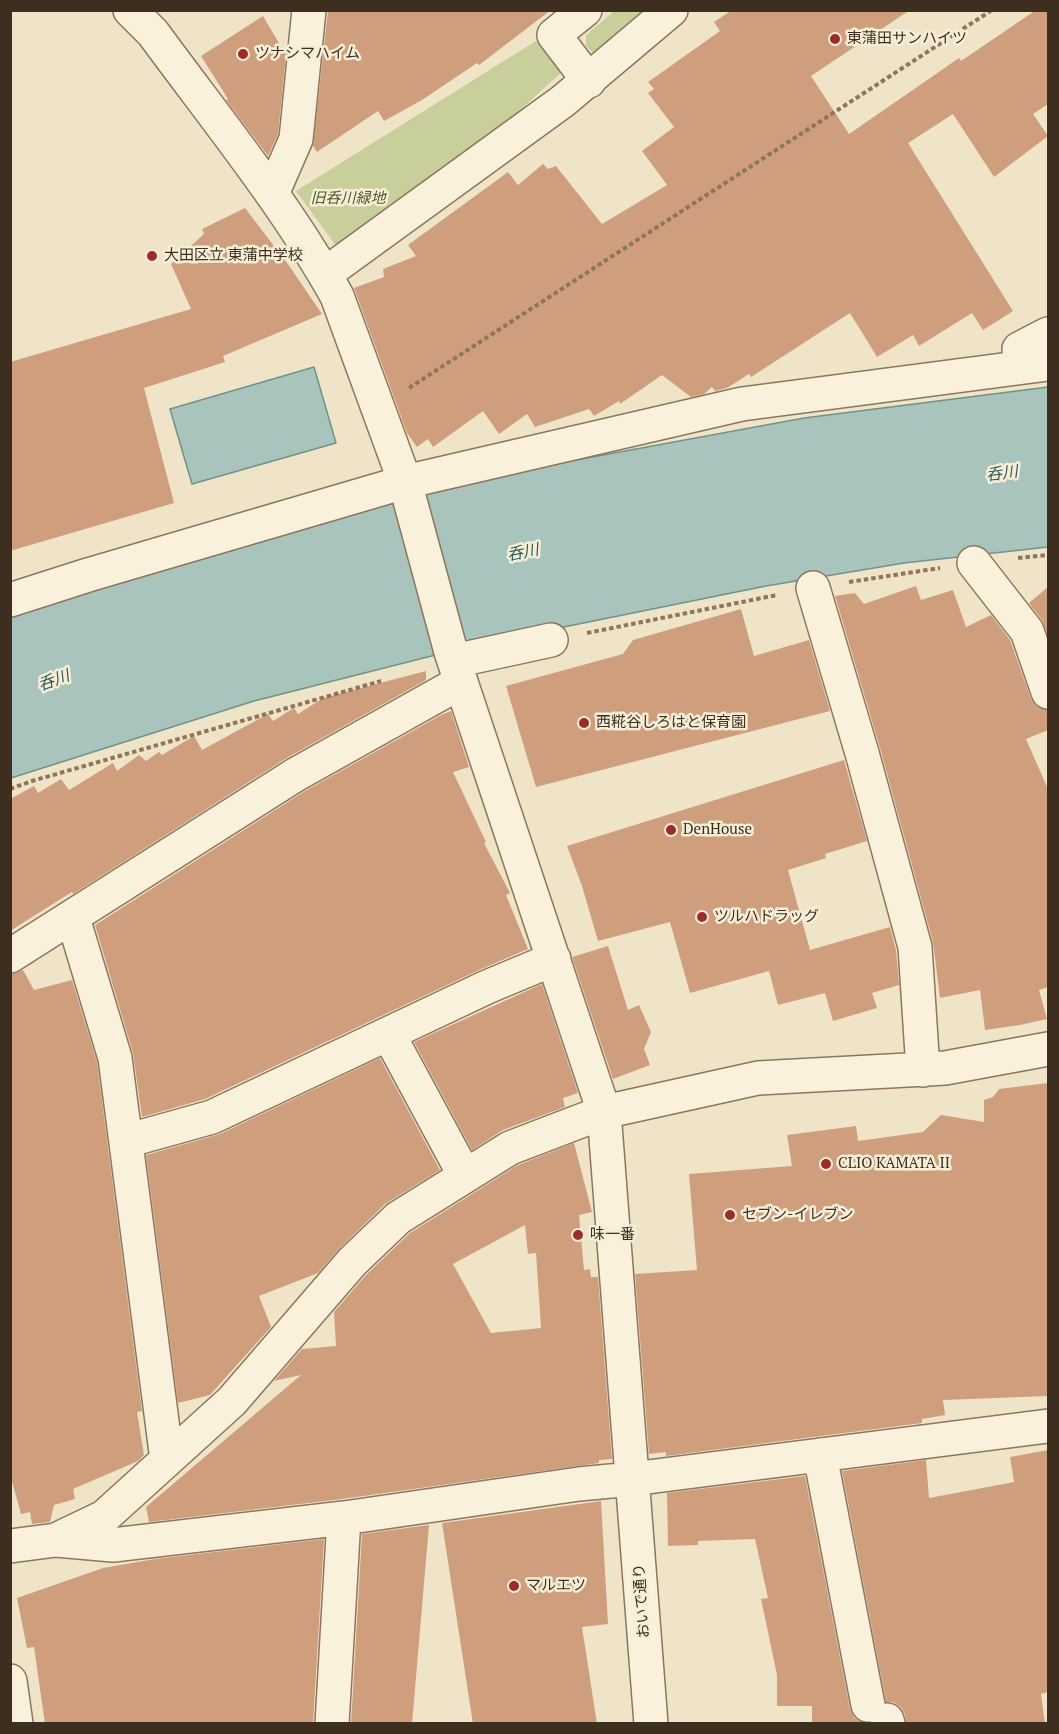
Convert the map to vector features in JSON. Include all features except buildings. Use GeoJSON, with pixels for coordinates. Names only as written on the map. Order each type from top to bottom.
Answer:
{"type":"FeatureCollection","features":[{"type":"Feature","properties":{"kind":"street","name":"おいで通り"},"geometry":{"type":"LineString","coordinates":[[129,10],[153,33],[272,194],[337,296],[378,408],[396,488],[604,1112],[651,1724]]}},
{"type":"Feature","properties":{"kind":"street"},"geometry":{"type":"LineString","coordinates":[[272,194],[296,139],[309,10]]}},
{"type":"Feature","properties":{"kind":"street"},"geometry":{"type":"LineString","coordinates":[[585,10],[554,35],[589,81]]}},
{"type":"Feature","properties":{"kind":"street"},"geometry":{"type":"LineString","coordinates":[[325,274],[570,108],[589,81],[671,10]]}},
{"type":"Feature","properties":{"kind":"street"},"geometry":{"type":"LineString","coordinates":[[1035,365],[1019,349],[1048,334]]}},
{"type":"Feature","properties":{"kind":"street"},"geometry":{"type":"LineString","coordinates":[[10,600],[88,574],[396,488],[742,404],[1035,365]]}},
{"type":"Feature","properties":{"kind":"street"},"geometry":{"type":"LineString","coordinates":[[974,563],[1027,631],[1048,692]]}},
{"type":"Feature","properties":{"kind":"street"},"geometry":{"type":"LineString","coordinates":[[813,588],[862,753],[915,947],[923,1070]]}},
{"type":"Feature","properties":{"kind":"street"},"geometry":{"type":"LineString","coordinates":[[10,956],[295,775],[455,665],[551,640]]}},
{"type":"Feature","properties":{"kind":"street"},"geometry":{"type":"LineString","coordinates":[[73,918],[115,1058],[167,1460]]}},
{"type":"Feature","properties":{"kind":"street"},"geometry":{"type":"LineString","coordinates":[[126,1141],[212,1117],[487,987],[554,959]]}},
{"type":"Feature","properties":{"kind":"street"},"geometry":{"type":"LineString","coordinates":[[389,1035],[465,1176]]}},
{"type":"Feature","properties":{"kind":"street"},"geometry":{"type":"LineString","coordinates":[[56,1540],[105,1517],[232,1401],[352,1262],[398,1218],[510,1148],[604,1112],[758,1078],[945,1068],[1048,1049]]}},
{"type":"Feature","properties":{"kind":"street"},"geometry":{"type":"LineString","coordinates":[[10,1546],[56,1540],[113,1545],[344,1518],[579,1484],[1048,1426]]}},
{"type":"Feature","properties":{"kind":"street"},"geometry":{"type":"LineString","coordinates":[[820,1455],[881,1716]]}},
{"type":"Feature","properties":{"kind":"street"},"geometry":{"type":"LineString","coordinates":[[332,1724],[344,1518]]}},
{"type":"Feature","properties":{"kind":"street"},"geometry":{"type":"LineString","coordinates":[[10,1681],[16,1724]]}},
{"type":"Feature","properties":{"kind":"path"},"geometry":{"type":"LineString","coordinates":[[378,408],[992,10]]}},
{"type":"Feature","properties":{"kind":"path"},"geometry":{"type":"LineString","coordinates":[[10,789],[382,681]]}},
{"type":"Feature","properties":{"kind":"green space"},"geometry":{"type":"Polygon","coordinates":[[[614,11],[650,11],[594,54],[586,46],[586,35],[614,11]]]}},
{"type":"Feature","properties":{"kind":"green space","name":"旧呑川緑地"},"geometry":{"type":"Polygon","coordinates":[[[539,39],[565,69],[479,148],[337,247],[296,191],[539,39]]]}},
{"type":"Feature","properties":{"kind":"water"},"geometry":{"type":"Polygon","coordinates":[[[314,367],[336,443],[192,484],[170,409],[314,367]]]}},
{"type":"Feature","properties":{"kind":"water","name":"呑川"},"geometry":{"type":"Polygon","coordinates":[[[1048,387],[1048,547],[904,563],[766,586],[475,645],[254,701],[11,778],[10,612],[324,518],[560,463],[804,418],[1048,387]]]}},
{"type":"Feature","properties":{"kind":"place","name":"東蒲田サンハイツ"},"geometry":{"type":"Point","coordinates":[835,39]}},
{"type":"Feature","properties":{"kind":"place","name":"ツナシマハイム"},"geometry":{"type":"Point","coordinates":[243,54]}},
{"type":"Feature","properties":{"kind":"place","name":"大田区立 東蒲中学校"},"geometry":{"type":"Point","coordinates":[152,256]}},
{"type":"Feature","properties":{"kind":"place","name":"西糀谷しろはと保育園"},"geometry":{"type":"Point","coordinates":[584,723]}},
{"type":"Feature","properties":{"kind":"place","name":"DenHouse"},"geometry":{"type":"Point","coordinates":[671,830]}},
{"type":"Feature","properties":{"kind":"place","name":"ツルハドラッグ"},"geometry":{"type":"Point","coordinates":[702,917]}},
{"type":"Feature","properties":{"kind":"place","name":"CLIO KAMATA II"},"geometry":{"type":"Point","coordinates":[826,1164]}},
{"type":"Feature","properties":{"kind":"place","name":"セブン-イレブン"},"geometry":{"type":"Point","coordinates":[730,1215]}},
{"type":"Feature","properties":{"kind":"place","name":"味一番"},"geometry":{"type":"Point","coordinates":[578,1235]}},
{"type":"Feature","properties":{"kind":"place","name":"マルエツ"},"geometry":{"type":"Point","coordinates":[514,1586]}}]}
